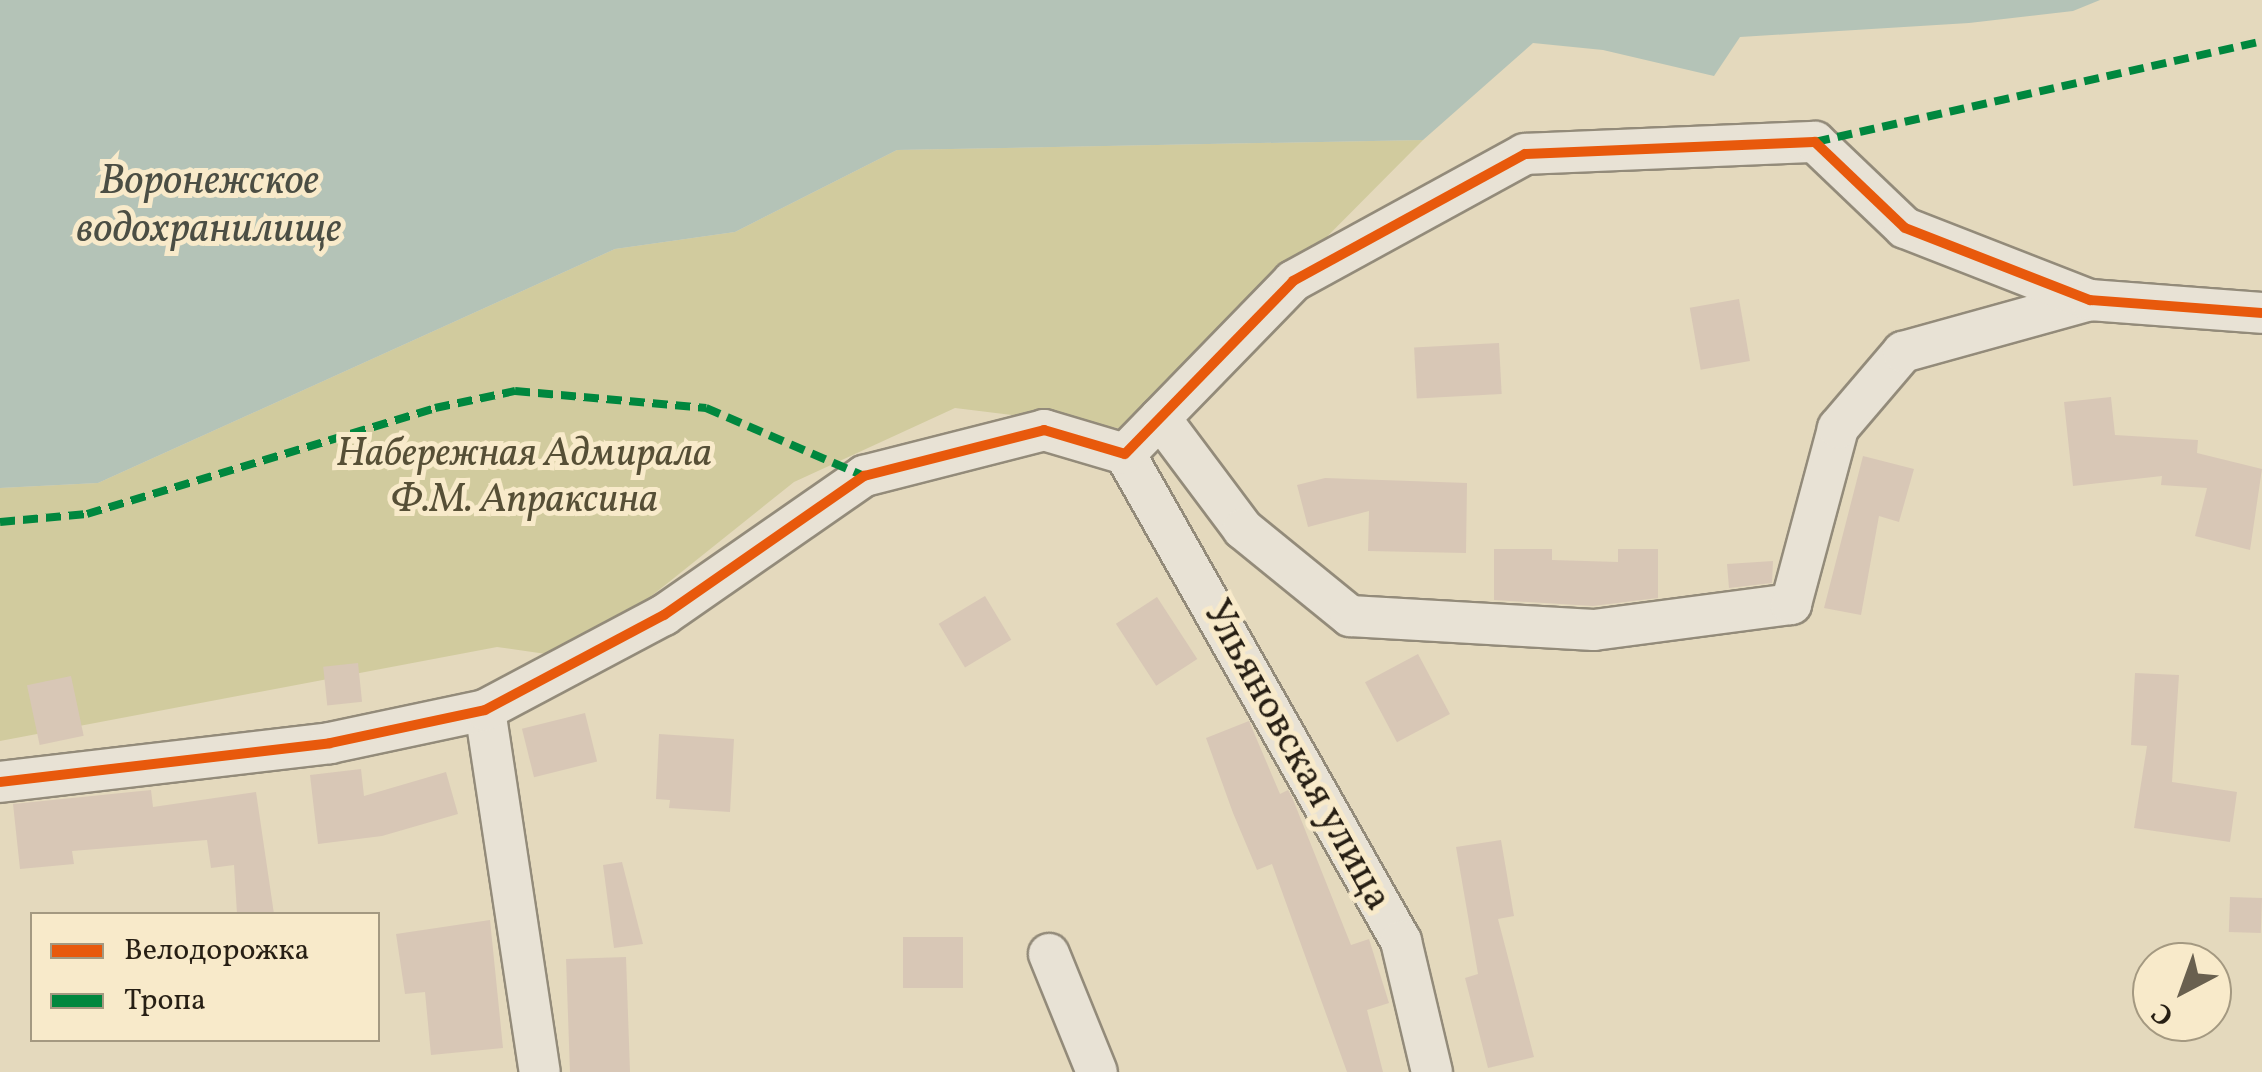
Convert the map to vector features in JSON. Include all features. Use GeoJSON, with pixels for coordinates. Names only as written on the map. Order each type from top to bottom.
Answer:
{"type":"FeatureCollection","features":[{"type":"Feature","properties":{"kind":"street"},"geometry":{"type":"LineString","coordinates":[[0,782],[330,743],[485,710],[664,615],[864,476],[1044,430],[1126,454],[1293,281],[1525,154],[1815,142],[1905,228],[2090,300],[2262,314]]}},
{"type":"Feature","properties":{"kind":"street"},"geometry":{"type":"LineString","coordinates":[[1160,418],[1243,528],[1350,616],[1614,627],[1790,604],[1838,428],[1903,352],[2090,300]]}},
{"type":"Feature","properties":{"kind":"street","name":"Ульяновская улица"},"geometry":{"type":"LineString","coordinates":[[1126,454],[1401,941],[1432,1072]]}},
{"type":"Feature","properties":{"kind":"street"},"geometry":{"type":"LineString","coordinates":[[485,710],[540,1072]]}},
{"type":"Feature","properties":{"kind":"street"},"geometry":{"type":"LineString","coordinates":[[1049,954],[1097,1072]]}},
{"type":"Feature","properties":{"kind":"green space","name":"Набережная Адмирала Ф.М. Апраксина"},"geometry":{"type":"Polygon","coordinates":[[[1423,140],[1135,430],[955,408],[794,482],[574,658],[497,647],[0,741],[0,488],[98,483],[615,249],[735,232],[897,150],[1423,140]]]}},
{"type":"Feature","properties":{"kind":"water","name":"Воронежское водохранилище"},"geometry":{"type":"Polygon","coordinates":[[[0,0],[2100,0],[2073,11],[1969,23],[1740,37],[1714,76],[1603,50],[1533,43],[1423,140],[897,150],[735,232],[615,249],[98,483],[0,488],[0,0]]]}},
{"type":"Feature","properties":{"kind":"building"},"geometry":{"type":"Polygon","coordinates":[[[1739,299],[1750,361],[1701,370],[1690,308],[1739,299]]]}},
{"type":"Feature","properties":{"kind":"building"},"geometry":{"type":"Polygon","coordinates":[[[1499,343],[1502,394],[1417,398],[1414,347],[1499,343]]]}},
{"type":"Feature","properties":{"kind":"building"},"geometry":{"type":"Polygon","coordinates":[[[2111,397],[2115,435],[2198,440],[2197,453],[2262,469],[2250,550],[2195,536],[2207,488],[2161,485],[2162,476],[2073,486],[2064,402],[2111,397]]]}},
{"type":"Feature","properties":{"kind":"building"},"geometry":{"type":"Polygon","coordinates":[[[1863,456],[1914,469],[1899,522],[1879,516],[1861,615],[1824,608],[1863,456]]]}},
{"type":"Feature","properties":{"kind":"building"},"geometry":{"type":"Polygon","coordinates":[[[1325,478],[1467,483],[1466,553],[1368,551],[1369,511],[1308,527],[1297,485],[1325,478]]]}},
{"type":"Feature","properties":{"kind":"building"},"geometry":{"type":"Polygon","coordinates":[[[1494,549],[1552,549],[1552,560],[1618,562],[1618,549],[1658,549],[1658,598],[1593,606],[1494,600],[1494,549]]]}},
{"type":"Feature","properties":{"kind":"building"},"geometry":{"type":"Polygon","coordinates":[[[1773,561],[1772,583],[1729,588],[1727,564],[1773,561]]]}},
{"type":"Feature","properties":{"kind":"building"},"geometry":{"type":"Polygon","coordinates":[[[985,596],[1011,640],[965,668],[939,624],[985,596]]]}},
{"type":"Feature","properties":{"kind":"building"},"geometry":{"type":"Polygon","coordinates":[[[1157,597],[1197,659],[1156,686],[1116,624],[1157,597]]]}},
{"type":"Feature","properties":{"kind":"building"},"geometry":{"type":"Polygon","coordinates":[[[1418,654],[1450,714],[1397,742],[1365,682],[1418,654]]]}},
{"type":"Feature","properties":{"kind":"building"},"geometry":{"type":"Polygon","coordinates":[[[358,663],[362,702],[327,705],[323,667],[358,663]]]}},
{"type":"Feature","properties":{"kind":"building"},"geometry":{"type":"Polygon","coordinates":[[[2135,673],[2179,675],[2172,782],[2237,792],[2230,842],[2134,828],[2147,746],[2131,745],[2135,673]]]}},
{"type":"Feature","properties":{"kind":"building"},"geometry":{"type":"Polygon","coordinates":[[[71,676],[84,736],[40,745],[27,685],[71,676]]]}},
{"type":"Feature","properties":{"kind":"building"},"geometry":{"type":"Polygon","coordinates":[[[585,713],[597,762],[534,777],[522,729],[585,713]]]}},
{"type":"Feature","properties":{"kind":"building"},"geometry":{"type":"Polygon","coordinates":[[[1249,721],[1280,794],[1288,790],[1292,797],[1351,945],[1369,939],[1389,1003],[1367,1010],[1383,1072],[1347,1072],[1272,864],[1257,870],[1233,813],[1206,738],[1249,721]]]}},
{"type":"Feature","properties":{"kind":"building"},"geometry":{"type":"Polygon","coordinates":[[[659,734],[734,739],[730,812],[669,808],[670,800],[656,799],[659,734]]]}},
{"type":"Feature","properties":{"kind":"building"},"geometry":{"type":"Polygon","coordinates":[[[361,769],[364,796],[446,772],[458,814],[382,836],[318,844],[310,775],[361,769]]]}},
{"type":"Feature","properties":{"kind":"building"},"geometry":{"type":"Polygon","coordinates":[[[151,790],[153,807],[256,792],[274,912],[237,912],[234,865],[211,868],[207,840],[72,851],[74,864],[20,869],[13,804],[151,790]]]}},
{"type":"Feature","properties":{"kind":"building"},"geometry":{"type":"Polygon","coordinates":[[[1501,840],[1514,916],[1498,919],[1534,1057],[1488,1068],[1465,978],[1478,974],[1456,847],[1501,840]]]}},
{"type":"Feature","properties":{"kind":"building"},"geometry":{"type":"Polygon","coordinates":[[[622,862],[643,944],[614,948],[603,865],[622,862]]]}},
{"type":"Feature","properties":{"kind":"building"},"geometry":{"type":"Polygon","coordinates":[[[2230,897],[2262,898],[2261,933],[2229,932],[2230,897]]]}},
{"type":"Feature","properties":{"kind":"building"},"geometry":{"type":"Polygon","coordinates":[[[490,920],[503,1048],[431,1055],[425,992],[405,994],[396,934],[490,920]]]}},
{"type":"Feature","properties":{"kind":"building"},"geometry":{"type":"Polygon","coordinates":[[[903,937],[963,937],[963,988],[903,988],[903,937]]]}},
{"type":"Feature","properties":{"kind":"building"},"geometry":{"type":"Polygon","coordinates":[[[626,957],[630,1072],[570,1072],[566,959],[626,957]]]}},
{"type":"Feature","properties":{"kind":"marked path"},"geometry":{"type":"LineString","coordinates":[[1815,142],[2262,41]]}},
{"type":"Feature","properties":{"kind":"marked path"},"geometry":{"type":"LineString","coordinates":[[0,522],[87,514],[435,408],[515,391],[706,408],[864,476]]}},
{"type":"Feature","properties":{"kind":"cycle path"},"geometry":{"type":"LineString","coordinates":[[0,782],[330,743],[485,710],[664,615],[864,476],[1044,430],[1125,454],[1293,281],[1525,154],[1815,142],[1905,228],[2090,300],[2262,313]]}}]}
